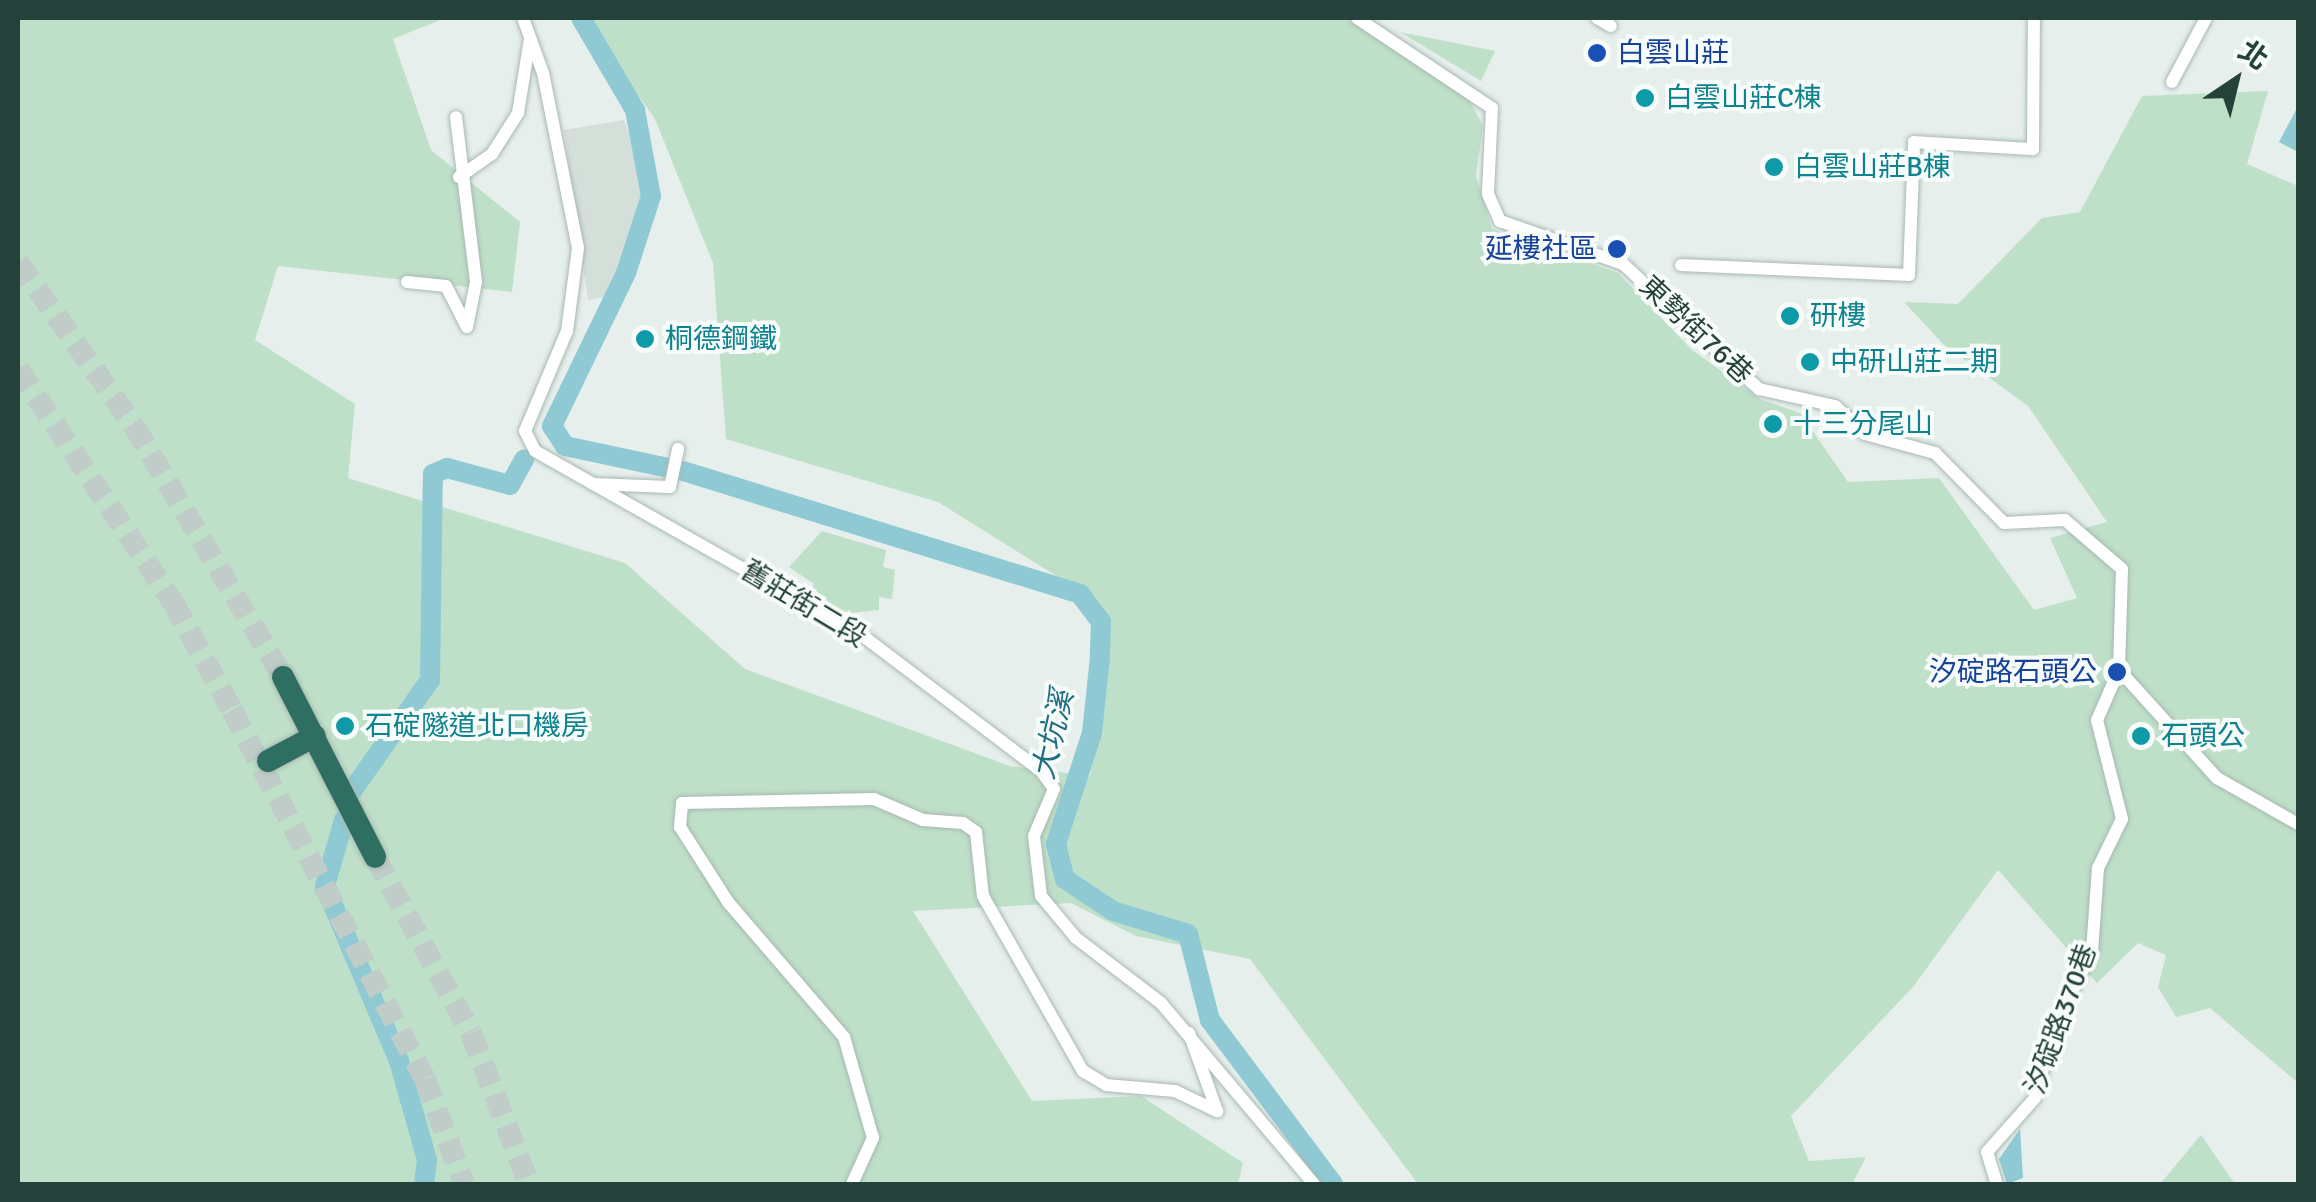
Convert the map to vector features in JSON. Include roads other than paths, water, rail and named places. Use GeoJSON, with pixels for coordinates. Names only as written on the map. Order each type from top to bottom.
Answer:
{"type":"FeatureCollection","features":[{"type":"Feature","properties":{"kind":"highway"},"geometry":{"type":"LineString","coordinates":[[283,676],[375,857]]}},
{"type":"Feature","properties":{"kind":"highway"},"geometry":{"type":"LineString","coordinates":[[268,760],[316,736]]}},
{"type":"Feature","properties":{"kind":"street","name":"舊莊街二段"},"geometry":{"type":"LineString","coordinates":[[523,18],[531,32],[578,277],[567,332],[525,432],[534,451],[867,639],[1041,771],[1054,789],[1034,836],[1041,896],[1189,1033],[1308,1178]]}},
{"type":"Feature","properties":{"kind":"street","name":"東勢街76巷"},"geometry":{"type":"LineString","coordinates":[[1357,18],[1492,108],[1488,194],[1500,221],[1522,235],[1623,264],[1759,389],[1835,406],[1865,434],[1936,452],[2004,523],[2078,526],[2128,582],[2120,670]]}},
{"type":"Feature","properties":{"kind":"street"},"geometry":{"type":"LineString","coordinates":[[1597,18],[1611,26]]}},
{"type":"Feature","properties":{"kind":"street"},"geometry":{"type":"LineString","coordinates":[[1681,265],[1909,275],[1914,142],[2034,149],[2034,18]]}},
{"type":"Feature","properties":{"kind":"street"},"geometry":{"type":"LineString","coordinates":[[2172,82],[2206,18]]}},
{"type":"Feature","properties":{"kind":"street"},"geometry":{"type":"LineString","coordinates":[[459,177],[492,154],[518,113],[531,32]]}},
{"type":"Feature","properties":{"kind":"street"},"geometry":{"type":"LineString","coordinates":[[406,282],[446,286],[467,327],[476,282],[459,177],[456,118]]}},
{"type":"Feature","properties":{"kind":"street"},"geometry":{"type":"LineString","coordinates":[[590,484],[670,487],[678,449]]}},
{"type":"Feature","properties":{"kind":"street"},"geometry":{"type":"LineString","coordinates":[[2120,670],[2216,778],[2298,824]]}},
{"type":"Feature","properties":{"kind":"street","name":"汐碇路370巷"},"geometry":{"type":"LineString","coordinates":[[1997,1184],[1987,1152],[2035,1098],[2053,1031],[2092,950],[2098,868],[2122,819],[2097,720],[2120,670]]}},
{"type":"Feature","properties":{"kind":"street"},"geometry":{"type":"LineString","coordinates":[[852,1184],[873,1138],[844,1037],[728,902],[680,827],[682,803],[874,799],[922,820],[963,823],[976,832],[984,896],[1083,1072],[1106,1086],[1176,1091],[1217,1111],[1189,1033]]}},
{"type":"Feature","properties":{"kind":"water"},"geometry":{"type":"Polygon","coordinates":[[[2298,109],[2298,152],[2279,142],[2298,109]]]}},
{"type":"Feature","properties":{"kind":"water"},"geometry":{"type":"Polygon","coordinates":[[[2020,1129],[2023,1178],[2007,1184],[1999,1159],[2020,1129]]]}},
{"type":"Feature","properties":{"kind":"waterway","name":"大坑溪"},"geometry":{"type":"LineString","coordinates":[[581,18],[635,110],[651,196],[626,273],[552,426],[565,446],[664,467]]}},
{"type":"Feature","properties":{"kind":"waterway"},"geometry":{"type":"LineString","coordinates":[[352,791],[430,680],[433,474],[447,468],[510,485],[524,460]]}},
{"type":"Feature","properties":{"kind":"waterway","name":"大坑溪"},"geometry":{"type":"LineString","coordinates":[[683,471],[1080,594],[1101,622],[1100,657],[1092,733],[1056,844],[1065,879],[1113,911],[1188,934],[1210,1020],[1333,1184]]}},
{"type":"Feature","properties":{"kind":"waterway"},"geometry":{"type":"LineString","coordinates":[[344,820],[325,886],[399,1061],[427,1160],[424,1184]]}},
{"type":"Feature","properties":{"kind":"waterway"},"geometry":{"type":"LineString","coordinates":[[1312,1167],[1315,1164]]}},
{"type":"Feature","properties":{"kind":"tunnel"},"geometry":{"type":"LineString","coordinates":[[18,262],[134,426],[283,677]]}},
{"type":"Feature","properties":{"kind":"tunnel"},"geometry":{"type":"LineString","coordinates":[[18,369],[173,602],[425,1079],[464,1184]]}},
{"type":"Feature","properties":{"kind":"tunnel"},"geometry":{"type":"LineString","coordinates":[[375,857],[471,1033],[529,1184]]}},
{"type":"Feature","properties":{"kind":"place","name":"白雲山莊"},"geometry":{"type":"Point","coordinates":[1597,53]}},
{"type":"Feature","properties":{"kind":"place","name":"白雲山莊C棟"},"geometry":{"type":"Point","coordinates":[1645,98]}},
{"type":"Feature","properties":{"kind":"place","name":"白雲山莊B棟"},"geometry":{"type":"Point","coordinates":[1774,167]}},
{"type":"Feature","properties":{"kind":"place","name":"延樓社區"},"geometry":{"type":"Point","coordinates":[1617,249]}},
{"type":"Feature","properties":{"kind":"place","name":"研樓"},"geometry":{"type":"Point","coordinates":[1790,316]}},
{"type":"Feature","properties":{"kind":"place","name":"桐德鋼鐵"},"geometry":{"type":"Point","coordinates":[645,339]}},
{"type":"Feature","properties":{"kind":"place","name":"中研山莊二期"},"geometry":{"type":"Point","coordinates":[1810,362]}},
{"type":"Feature","properties":{"kind":"place","name":"十三分尾山"},"geometry":{"type":"Point","coordinates":[1773,424]}},
{"type":"Feature","properties":{"kind":"place","name":"汐碇路石頭公"},"geometry":{"type":"Point","coordinates":[2117,672]}},
{"type":"Feature","properties":{"kind":"place","name":"石碇隧道北口機房"},"geometry":{"type":"Point","coordinates":[345,726]}},
{"type":"Feature","properties":{"kind":"place","name":"石頭公"},"geometry":{"type":"Point","coordinates":[2141,736]}}]}
